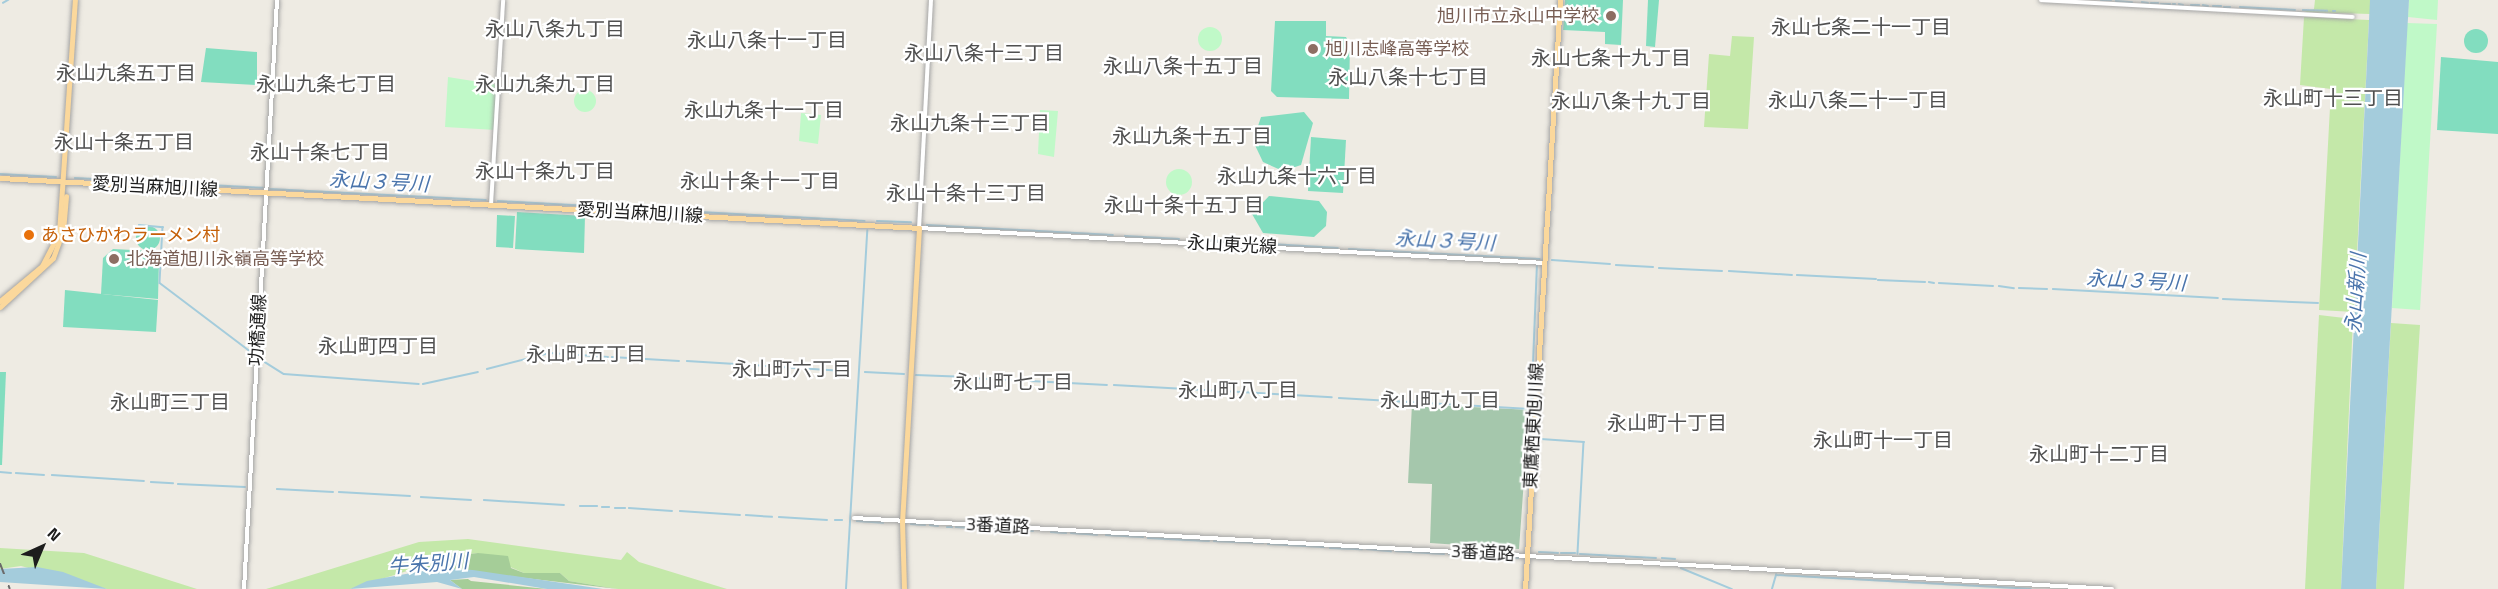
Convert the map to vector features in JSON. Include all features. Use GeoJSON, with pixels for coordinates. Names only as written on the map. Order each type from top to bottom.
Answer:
{"type":"FeatureCollection","features":[{"type":"Feature","properties":{"kind":"main road"},"geometry":{"type":"LineString","coordinates":[[1,304],[32,277],[52,250],[65,183],[75,0]]}},
{"type":"Feature","properties":{"kind":"main road","name":"東鷹栖東旭川線"},"geometry":{"type":"LineString","coordinates":[[1527,589],[1560,0]]}},
{"type":"Feature","properties":{"kind":"main road","name":"愛別当麻旭川線"},"geometry":{"type":"LineString","coordinates":[[0,178],[918,228]]}},
{"type":"Feature","properties":{"kind":"main road"},"geometry":{"type":"LineString","coordinates":[[903,589],[902,521],[918,228]]}},
{"type":"Feature","properties":{"kind":"street","name":"功橋通線"},"geometry":{"type":"LineString","coordinates":[[244,589],[277,0]]}},
{"type":"Feature","properties":{"kind":"street"},"geometry":{"type":"LineString","coordinates":[[491,205],[503,0]]}},
{"type":"Feature","properties":{"kind":"street"},"geometry":{"type":"LineString","coordinates":[[918,228],[931,0]]}},
{"type":"Feature","properties":{"kind":"street"},"geometry":{"type":"LineString","coordinates":[[2041,0],[2353,17]]}},
{"type":"Feature","properties":{"kind":"street","name":"永山東光線"},"geometry":{"type":"LineString","coordinates":[[918,228],[1545,263]]}},
{"type":"Feature","properties":{"kind":"street","name":"3番道路"},"geometry":{"type":"LineString","coordinates":[[854,518],[2112,589]]}},
{"type":"Feature","properties":{"kind":"green space"},"geometry":{"type":"Polygon","coordinates":[[[1565,0],[1623,0],[1621,45],[1605,44],[1605,32],[1563,30],[1565,0]]]}},
{"type":"Feature","properties":{"kind":"green space"},"geometry":{"type":"Polygon","coordinates":[[[1648,0],[1659,0],[1655,47],[1646,46],[1648,0]]]}},
{"type":"Feature","properties":{"kind":"green space"},"geometry":{"type":"Polygon","coordinates":[[[2315,0],[2370,0],[2370,14],[2304,12],[2314,9],[2315,0]]]}},
{"type":"Feature","properties":{"kind":"green space"},"geometry":{"type":"Polygon","coordinates":[[[2409,0],[2438,0],[2437,20],[2408,17],[2409,0]]]}},
{"type":"Feature","properties":{"kind":"green space"},"geometry":{"type":"Polygon","coordinates":[[[2304,17],[2369,20],[2354,312],[2319,310],[2331,89],[2300,85],[2304,17]]]}},
{"type":"Feature","properties":{"kind":"green space","name":"旭川志峰高等学校"},"geometry":{"type":"Polygon","coordinates":[[[1275,21],[1326,21],[1326,36],[1346,37],[1350,44],[1349,99],[1277,97],[1271,91],[1275,21]]]}},
{"type":"Feature","properties":{"kind":"green space"},"geometry":{"type":"Polygon","coordinates":[[[2407,23],[2437,24],[2420,310],[2392,308],[2407,23]]]}},
{"type":"Feature","properties":{"kind":"green space"},"geometry":{"type":"Polygon","coordinates":[[[1210,27],[1215,28],[1221,34],[1221,44],[1215,50],[1210,51],[1205,50],[1199,44],[1198,39],[1199,34],[1205,28],[1210,27]]]}},
{"type":"Feature","properties":{"kind":"green space"},"geometry":{"type":"Polygon","coordinates":[[[2476,29],[2481,30],[2487,36],[2487,46],[2481,52],[2476,53],[2471,52],[2465,46],[2464,41],[2465,36],[2471,30],[2476,29]]]}},
{"type":"Feature","properties":{"kind":"green space"},"geometry":{"type":"Polygon","coordinates":[[[1732,36],[1754,37],[1748,129],[1704,127],[1709,54],[1730,56],[1732,36]]]}},
{"type":"Feature","properties":{"kind":"green space"},"geometry":{"type":"Polygon","coordinates":[[[206,48],[257,52],[257,85],[201,82],[206,48]]]}},
{"type":"Feature","properties":{"kind":"green space"},"geometry":{"type":"Polygon","coordinates":[[[2441,57],[2498,62],[2498,134],[2437,130],[2441,57]]]}},
{"type":"Feature","properties":{"kind":"green space"},"geometry":{"type":"Polygon","coordinates":[[[448,77],[498,85],[496,130],[445,127],[448,77]]]}},
{"type":"Feature","properties":{"kind":"green space"},"geometry":{"type":"Polygon","coordinates":[[[585,90],[593,93],[596,101],[593,109],[585,112],[577,109],[574,101],[577,93],[585,90]]]}},
{"type":"Feature","properties":{"kind":"green space"},"geometry":{"type":"Polygon","coordinates":[[[1040,110],[1058,111],[1054,157],[1038,154],[1040,110]]]}},
{"type":"Feature","properties":{"kind":"green space"},"geometry":{"type":"Polygon","coordinates":[[[1304,112],[1313,123],[1301,165],[1283,171],[1263,162],[1253,141],[1261,117],[1304,112]]]}},
{"type":"Feature","properties":{"kind":"green space"},"geometry":{"type":"Polygon","coordinates":[[[801,113],[821,115],[818,144],[799,141],[801,113]]]}},
{"type":"Feature","properties":{"kind":"green space"},"geometry":{"type":"Polygon","coordinates":[[[1311,137],[1346,140],[1343,193],[1308,191],[1311,137]]]}},
{"type":"Feature","properties":{"kind":"green space"},"geometry":{"type":"Polygon","coordinates":[[[1179,169],[1188,173],[1192,182],[1188,191],[1179,195],[1170,191],[1166,182],[1170,173],[1179,169]]]}},
{"type":"Feature","properties":{"kind":"green space"},"geometry":{"type":"Polygon","coordinates":[[[1269,196],[1319,201],[1327,212],[1326,226],[1314,237],[1263,233],[1252,214],[1269,196]]]}},
{"type":"Feature","properties":{"kind":"green space"},"geometry":{"type":"Polygon","coordinates":[[[517,212],[585,216],[584,253],[515,249],[517,212]]]}},
{"type":"Feature","properties":{"kind":"green space"},"geometry":{"type":"Polygon","coordinates":[[[497,215],[515,216],[513,248],[496,247],[497,215]]]}},
{"type":"Feature","properties":{"kind":"green space"},"geometry":{"type":"Polygon","coordinates":[[[148,226],[156,230],[160,238],[156,246],[148,250],[140,246],[136,238],[140,230],[148,226]]]}},
{"type":"Feature","properties":{"kind":"green space"},"geometry":{"type":"Polygon","coordinates":[[[113,249],[152,251],[159,259],[158,299],[101,294],[103,258],[113,249]]]}},
{"type":"Feature","properties":{"kind":"green space"},"geometry":{"type":"Polygon","coordinates":[[[65,290],[158,300],[156,332],[63,327],[65,290]]]}},
{"type":"Feature","properties":{"kind":"green space"},"geometry":{"type":"Polygon","coordinates":[[[2319,315],[2353,319],[2341,589],[2305,589],[2319,315]]]}},
{"type":"Feature","properties":{"kind":"green space"},"geometry":{"type":"Polygon","coordinates":[[[2391,323],[2420,325],[2404,589],[2376,589],[2391,323]]]}},
{"type":"Feature","properties":{"kind":"green space"},"geometry":{"type":"Polygon","coordinates":[[[0,372],[6,372],[2,465],[0,465],[0,372]]]}},
{"type":"Feature","properties":{"kind":"green space"},"geometry":{"type":"Polygon","coordinates":[[[1412,404],[1529,410],[1519,549],[1430,543],[1432,484],[1408,483],[1412,404]]]}},
{"type":"Feature","properties":{"kind":"green space"},"geometry":{"type":"Polygon","coordinates":[[[468,539],[621,560],[627,552],[639,562],[727,589],[618,589],[569,581],[560,573],[524,573],[478,553],[426,559],[407,571],[350,589],[266,589],[419,542],[468,539]]]}},
{"type":"Feature","properties":{"kind":"green space"},"geometry":{"type":"Polygon","coordinates":[[[0,548],[84,553],[197,589],[107,589],[21,566],[0,569],[0,548]]]}},
{"type":"Feature","properties":{"kind":"green space"},"geometry":{"type":"Polygon","coordinates":[[[478,553],[508,556],[511,568],[524,573],[560,573],[569,581],[618,589],[439,568],[407,571],[426,559],[478,553]]]}},
{"type":"Feature","properties":{"kind":"green space"},"geometry":{"type":"Polygon","coordinates":[[[468,579],[547,589],[462,589],[450,580],[468,579]]]}},
{"type":"Feature","properties":{"kind":"water"},"geometry":{"type":"Polygon","coordinates":[[[2370,0],[2409,0],[2376,589],[2341,589],[2370,0]]]}},
{"type":"Feature","properties":{"kind":"water"},"geometry":{"type":"Polygon","coordinates":[[[37,567],[63,572],[107,589],[0,582],[0,569],[37,567]]]}},
{"type":"Feature","properties":{"kind":"water","name":"牛朱別川"},"geometry":{"type":"Polygon","coordinates":[[[439,568],[473,570],[603,589],[547,589],[474,577],[450,580],[462,589],[437,582],[350,589],[367,581],[439,568]]]}},
{"type":"Feature","properties":{"kind":"waterway"},"geometry":{"type":"LineString","coordinates":[[3,3],[8,0]]}},
{"type":"Feature","properties":{"kind":"waterway"},"geometry":{"type":"LineString","coordinates":[[2101,0],[2111,0]]}},
{"type":"Feature","properties":{"kind":"waterway"},"geometry":{"type":"LineString","coordinates":[[2116,1],[2132,2]]}},
{"type":"Feature","properties":{"kind":"waterway"},"geometry":{"type":"LineString","coordinates":[[2142,2],[2148,3]]}},
{"type":"Feature","properties":{"kind":"waterway"},"geometry":{"type":"LineString","coordinates":[[2151,3],[2158,3]]}},
{"type":"Feature","properties":{"kind":"waterway"},"geometry":{"type":"LineString","coordinates":[[2161,4],[2170,4]]}},
{"type":"Feature","properties":{"kind":"waterway"},"geometry":{"type":"LineString","coordinates":[[2179,4],[2183,5]]}},
{"type":"Feature","properties":{"kind":"waterway"},"geometry":{"type":"LineString","coordinates":[[2191,5],[2199,5]]}},
{"type":"Feature","properties":{"kind":"waterway"},"geometry":{"type":"LineString","coordinates":[[2203,5],[2208,6]]}},
{"type":"Feature","properties":{"kind":"waterway"},"geometry":{"type":"LineString","coordinates":[[2213,6],[2221,6]]}},
{"type":"Feature","properties":{"kind":"waterway"},"geometry":{"type":"LineString","coordinates":[[2224,7],[2230,7]]}},
{"type":"Feature","properties":{"kind":"waterway"},"geometry":{"type":"LineString","coordinates":[[2240,7],[2295,10]]}},
{"type":"Feature","properties":{"kind":"waterway"},"geometry":{"type":"LineString","coordinates":[[2303,10],[2327,11]]}},
{"type":"Feature","properties":{"kind":"waterway","name":"永山３号川"},"geometry":{"type":"LineString","coordinates":[[0,174],[56,177]]}},
{"type":"Feature","properties":{"kind":"waterway","name":"永山３号川"},"geometry":{"type":"LineString","coordinates":[[75,178],[263,188]]}},
{"type":"Feature","properties":{"kind":"waterway","name":"永山３号川"},"geometry":{"type":"LineString","coordinates":[[270,189],[486,200]]}},
{"type":"Feature","properties":{"kind":"waterway","name":"永山３号川"},"geometry":{"type":"LineString","coordinates":[[498,201],[864,221]]}},
{"type":"Feature","properties":{"kind":"waterway","name":"永山３号川"},"geometry":{"type":"LineString","coordinates":[[877,221],[911,222]]}},
{"type":"Feature","properties":{"kind":"waterway"},"geometry":{"type":"LineString","coordinates":[[139,225],[163,227],[160,283],[254,354]]}},
{"type":"Feature","properties":{"kind":"waterway","name":"永山３号川"},"geometry":{"type":"LineString","coordinates":[[927,225],[1113,235]]}},
{"type":"Feature","properties":{"kind":"waterway"},"geometry":{"type":"LineString","coordinates":[[846,589],[867,231]]}},
{"type":"Feature","properties":{"kind":"waterway","name":"永山３号川"},"geometry":{"type":"LineString","coordinates":[[1125,236],[1179,239]]}},
{"type":"Feature","properties":{"kind":"waterway","name":"永山３号川"},"geometry":{"type":"LineString","coordinates":[[1190,239],[1338,248]]}},
{"type":"Feature","properties":{"kind":"waterway","name":"永山３号川"},"geometry":{"type":"LineString","coordinates":[[1349,249],[1540,259]]}},
{"type":"Feature","properties":{"kind":"waterway","name":"永山３号川"},"geometry":{"type":"LineString","coordinates":[[1552,260],[1610,264]]}},
{"type":"Feature","properties":{"kind":"waterway","name":"永山３号川"},"geometry":{"type":"LineString","coordinates":[[1616,265],[1653,267]]}},
{"type":"Feature","properties":{"kind":"waterway"},"geometry":{"type":"LineString","coordinates":[[1530,438],[1537,266]]}},
{"type":"Feature","properties":{"kind":"waterway","name":"永山３号川"},"geometry":{"type":"LineString","coordinates":[[1659,268],[1722,271]]}},
{"type":"Feature","properties":{"kind":"waterway","name":"永山３号川"},"geometry":{"type":"LineString","coordinates":[[1729,271],[1792,275]]}},
{"type":"Feature","properties":{"kind":"waterway","name":"永山３号川"},"geometry":{"type":"LineString","coordinates":[[1797,275],[1876,279]]}},
{"type":"Feature","properties":{"kind":"waterway","name":"永山３号川"},"geometry":{"type":"LineString","coordinates":[[1878,280],[1925,282]]}},
{"type":"Feature","properties":{"kind":"waterway","name":"永山３号川"},"geometry":{"type":"LineString","coordinates":[[1929,282],[1934,283]]}},
{"type":"Feature","properties":{"kind":"waterway","name":"永山３号川"},"geometry":{"type":"LineString","coordinates":[[1939,283],[1993,286]]}},
{"type":"Feature","properties":{"kind":"waterway","name":"永山３号川"},"geometry":{"type":"LineString","coordinates":[[1999,286],[2014,288]]}},
{"type":"Feature","properties":{"kind":"waterway","name":"永山３号川"},"geometry":{"type":"LineString","coordinates":[[2019,288],[2047,289]]}},
{"type":"Feature","properties":{"kind":"waterway","name":"永山３号川"},"geometry":{"type":"LineString","coordinates":[[2053,289],[2218,298]]}},
{"type":"Feature","properties":{"kind":"waterway","name":"永山３号川"},"geometry":{"type":"LineString","coordinates":[[2223,299],[2318,303]]}},
{"type":"Feature","properties":{"kind":"waterway"},"geometry":{"type":"LineString","coordinates":[[487,369],[550,353],[608,357]]}},
{"type":"Feature","properties":{"kind":"waterway"},"geometry":{"type":"LineString","coordinates":[[612,357],[679,361]]}},
{"type":"Feature","properties":{"kind":"waterway"},"geometry":{"type":"LineString","coordinates":[[260,359],[284,374],[419,384]]}},
{"type":"Feature","properties":{"kind":"waterway"},"geometry":{"type":"LineString","coordinates":[[687,361],[848,371]]}},
{"type":"Feature","properties":{"kind":"waterway"},"geometry":{"type":"LineString","coordinates":[[423,384],[478,372]]}},
{"type":"Feature","properties":{"kind":"waterway"},"geometry":{"type":"LineString","coordinates":[[865,372],[904,374]]}},
{"type":"Feature","properties":{"kind":"waterway"},"geometry":{"type":"LineString","coordinates":[[916,375],[968,377]]}},
{"type":"Feature","properties":{"kind":"waterway"},"geometry":{"type":"LineString","coordinates":[[971,378],[1107,385]]}},
{"type":"Feature","properties":{"kind":"waterway"},"geometry":{"type":"LineString","coordinates":[[1114,385],[1332,397]]}},
{"type":"Feature","properties":{"kind":"waterway"},"geometry":{"type":"LineString","coordinates":[[1339,398],[1531,409]]}},
{"type":"Feature","properties":{"kind":"waterway"},"geometry":{"type":"LineString","coordinates":[[1541,439],[1584,442],[1578,554]]}},
{"type":"Feature","properties":{"kind":"waterway"},"geometry":{"type":"LineString","coordinates":[[0,472],[11,473]]}},
{"type":"Feature","properties":{"kind":"waterway"},"geometry":{"type":"LineString","coordinates":[[16,473],[44,475]]}},
{"type":"Feature","properties":{"kind":"waterway"},"geometry":{"type":"LineString","coordinates":[[52,475],[144,481]]}},
{"type":"Feature","properties":{"kind":"waterway"},"geometry":{"type":"LineString","coordinates":[[151,482],[173,483]]}},
{"type":"Feature","properties":{"kind":"waterway"},"geometry":{"type":"LineString","coordinates":[[178,484],[245,487]]}},
{"type":"Feature","properties":{"kind":"waterway"},"geometry":{"type":"LineString","coordinates":[[277,489],[333,492]]}},
{"type":"Feature","properties":{"kind":"waterway"},"geometry":{"type":"LineString","coordinates":[[339,492],[410,496]]}},
{"type":"Feature","properties":{"kind":"waterway"},"geometry":{"type":"LineString","coordinates":[[421,497],[471,500]]}},
{"type":"Feature","properties":{"kind":"waterway"},"geometry":{"type":"LineString","coordinates":[[484,500],[564,505]]}},
{"type":"Feature","properties":{"kind":"waterway"},"geometry":{"type":"LineString","coordinates":[[580,506],[597,506]]}},
{"type":"Feature","properties":{"kind":"waterway"},"geometry":{"type":"LineString","coordinates":[[602,507],[609,507]]}},
{"type":"Feature","properties":{"kind":"waterway"},"geometry":{"type":"LineString","coordinates":[[615,508],[625,508]]}},
{"type":"Feature","properties":{"kind":"waterway"},"geometry":{"type":"LineString","coordinates":[[629,508],[672,511]]}},
{"type":"Feature","properties":{"kind":"waterway"},"geometry":{"type":"LineString","coordinates":[[680,511],[740,515]]}},
{"type":"Feature","properties":{"kind":"waterway"},"geometry":{"type":"LineString","coordinates":[[746,515],[772,517]]}},
{"type":"Feature","properties":{"kind":"waterway"},"geometry":{"type":"LineString","coordinates":[[779,517],[827,520]]}},
{"type":"Feature","properties":{"kind":"waterway"},"geometry":{"type":"LineString","coordinates":[[835,520],[842,520]]}},
{"type":"Feature","properties":{"kind":"waterway"},"geometry":{"type":"LineString","coordinates":[[857,521],[883,523]]}},
{"type":"Feature","properties":{"kind":"waterway"},"geometry":{"type":"LineString","coordinates":[[911,524],[925,525]]}},
{"type":"Feature","properties":{"kind":"waterway"},"geometry":{"type":"LineString","coordinates":[[930,525],[938,526]]}},
{"type":"Feature","properties":{"kind":"waterway"},"geometry":{"type":"LineString","coordinates":[[947,527],[952,527]]}},
{"type":"Feature","properties":{"kind":"waterway"},"geometry":{"type":"LineString","coordinates":[[956,527],[978,528]]}},
{"type":"Feature","properties":{"kind":"waterway"},"geometry":{"type":"LineString","coordinates":[[983,528],[1033,531]]}},
{"type":"Feature","properties":{"kind":"waterway"},"geometry":{"type":"LineString","coordinates":[[1051,532],[1066,533]]}},
{"type":"Feature","properties":{"kind":"waterway"},"geometry":{"type":"LineString","coordinates":[[1071,533],[1097,535]]}},
{"type":"Feature","properties":{"kind":"waterway"},"geometry":{"type":"LineString","coordinates":[[1106,535],[1143,537]]}},
{"type":"Feature","properties":{"kind":"waterway"},"geometry":{"type":"LineString","coordinates":[[1148,538],[1209,541]]}},
{"type":"Feature","properties":{"kind":"waterway"},"geometry":{"type":"LineString","coordinates":[[1214,541],[1263,543]]}},
{"type":"Feature","properties":{"kind":"waterway"},"geometry":{"type":"LineString","coordinates":[[1268,544],[1324,547]]}},
{"type":"Feature","properties":{"kind":"waterway"},"geometry":{"type":"LineString","coordinates":[[1330,548],[1362,549]]}},
{"type":"Feature","properties":{"kind":"waterway"},"geometry":{"type":"LineString","coordinates":[[1367,549],[1391,551]]}},
{"type":"Feature","properties":{"kind":"waterway"},"geometry":{"type":"LineString","coordinates":[[1396,551],[1444,554]]}},
{"type":"Feature","properties":{"kind":"waterway"},"geometry":{"type":"LineString","coordinates":[[1539,552],[1558,553]]}},
{"type":"Feature","properties":{"kind":"waterway"},"geometry":{"type":"LineString","coordinates":[[1561,553],[1575,553]]}},
{"type":"Feature","properties":{"kind":"waterway"},"geometry":{"type":"LineString","coordinates":[[1449,554],[1501,557]]}},
{"type":"Feature","properties":{"kind":"waterway"},"geometry":{"type":"LineString","coordinates":[[1580,554],[1656,558]]}},
{"type":"Feature","properties":{"kind":"waterway"},"geometry":{"type":"LineString","coordinates":[[1506,557],[1518,558]]}},
{"type":"Feature","properties":{"kind":"waterway"},"geometry":{"type":"LineString","coordinates":[[1662,558],[1675,559]]}},
{"type":"Feature","properties":{"kind":"waterway"},"geometry":{"type":"LineString","coordinates":[[1681,568],[1732,589]]}},
{"type":"Feature","properties":{"kind":"waterway"},"geometry":{"type":"LineString","coordinates":[[1772,589],[1776,575],[2031,589]]}},
{"type":"Feature","properties":{"kind":"railway"},"geometry":{"type":"LineString","coordinates":[[0,563],[10,589]]}},
{"type":"Feature","properties":{"kind":"place","name":"旭川市立永山中学校"},"geometry":{"type":"Point","coordinates":[1611,16]}},
{"type":"Feature","properties":{"kind":"place","name":"旭川志峰高等学校"},"geometry":{"type":"Point","coordinates":[1313,49]}},
{"type":"Feature","properties":{"kind":"place","name":"あさひかわラーメン村"},"geometry":{"type":"Point","coordinates":[29,235]}},
{"type":"Feature","properties":{"kind":"place","name":"北海道旭川永嶺高等学校"},"geometry":{"type":"Point","coordinates":[114,259]}},
{"type":"Feature","properties":{"kind":"district","name":"永山七条二十一丁目"},"geometry":{"type":"Point","coordinates":[1861,26]}},
{"type":"Feature","properties":{"kind":"district","name":"永山八条九丁目"},"geometry":{"type":"Point","coordinates":[555,28]}},
{"type":"Feature","properties":{"kind":"district","name":"永山八条十一丁目"},"geometry":{"type":"Point","coordinates":[767,39]}},
{"type":"Feature","properties":{"kind":"district","name":"永山八条十三丁目"},"geometry":{"type":"Point","coordinates":[984,52]}},
{"type":"Feature","properties":{"kind":"district","name":"永山七条十九丁目"},"geometry":{"type":"Point","coordinates":[1611,57]}},
{"type":"Feature","properties":{"kind":"district","name":"永山八条十五丁目"},"geometry":{"type":"Point","coordinates":[1183,65]}},
{"type":"Feature","properties":{"kind":"district","name":"永山九条五丁目"},"geometry":{"type":"Point","coordinates":[126,72]}},
{"type":"Feature","properties":{"kind":"district","name":"永山八条十七丁目"},"geometry":{"type":"Point","coordinates":[1408,76]}},
{"type":"Feature","properties":{"kind":"district","name":"永山九条七丁目"},"geometry":{"type":"Point","coordinates":[326,83]}},
{"type":"Feature","properties":{"kind":"district","name":"永山九条九丁目"},"geometry":{"type":"Point","coordinates":[545,83]}},
{"type":"Feature","properties":{"kind":"district","name":"永山町十三丁目"},"geometry":{"type":"Point","coordinates":[2333,97]}},
{"type":"Feature","properties":{"kind":"district","name":"永山八条二十一丁目"},"geometry":{"type":"Point","coordinates":[1858,99]}},
{"type":"Feature","properties":{"kind":"district","name":"永山八条十九丁目"},"geometry":{"type":"Point","coordinates":[1631,100]}},
{"type":"Feature","properties":{"kind":"district","name":"永山九条十一丁目"},"geometry":{"type":"Point","coordinates":[764,109]}},
{"type":"Feature","properties":{"kind":"district","name":"永山九条十三丁目"},"geometry":{"type":"Point","coordinates":[970,122]}},
{"type":"Feature","properties":{"kind":"district","name":"永山九条十五丁目"},"geometry":{"type":"Point","coordinates":[1192,135]}},
{"type":"Feature","properties":{"kind":"district","name":"永山十条五丁目"},"geometry":{"type":"Point","coordinates":[124,141]}},
{"type":"Feature","properties":{"kind":"district","name":"永山十条七丁目"},"geometry":{"type":"Point","coordinates":[320,151]}},
{"type":"Feature","properties":{"kind":"district","name":"永山十条九丁目"},"geometry":{"type":"Point","coordinates":[545,170]}},
{"type":"Feature","properties":{"kind":"district","name":"永山九条十六丁目"},"geometry":{"type":"Point","coordinates":[1297,175]}},
{"type":"Feature","properties":{"kind":"district","name":"永山十条十一丁目"},"geometry":{"type":"Point","coordinates":[760,180]}},
{"type":"Feature","properties":{"kind":"district","name":"永山十条十三丁目"},"geometry":{"type":"Point","coordinates":[966,192]}},
{"type":"Feature","properties":{"kind":"district","name":"永山十条十五丁目"},"geometry":{"type":"Point","coordinates":[1184,204]}},
{"type":"Feature","properties":{"kind":"district","name":"永山町四丁目"},"geometry":{"type":"Point","coordinates":[378,345]}},
{"type":"Feature","properties":{"kind":"district","name":"永山町五丁目"},"geometry":{"type":"Point","coordinates":[586,353]}},
{"type":"Feature","properties":{"kind":"district","name":"永山町六丁目"},"geometry":{"type":"Point","coordinates":[792,368]}},
{"type":"Feature","properties":{"kind":"district","name":"永山町七丁目"},"geometry":{"type":"Point","coordinates":[1013,381]}},
{"type":"Feature","properties":{"kind":"district","name":"永山町八丁目"},"geometry":{"type":"Point","coordinates":[1238,389]}},
{"type":"Feature","properties":{"kind":"district","name":"永山町九丁目"},"geometry":{"type":"Point","coordinates":[1440,399]}},
{"type":"Feature","properties":{"kind":"district","name":"永山町三丁目"},"geometry":{"type":"Point","coordinates":[170,401]}},
{"type":"Feature","properties":{"kind":"district","name":"永山町十丁目"},"geometry":{"type":"Point","coordinates":[1667,422]}},
{"type":"Feature","properties":{"kind":"district","name":"永山町十一丁目"},"geometry":{"type":"Point","coordinates":[1883,439]}},
{"type":"Feature","properties":{"kind":"district","name":"永山町十二丁目"},"geometry":{"type":"Point","coordinates":[2099,453]}},
{"type":"Feature","properties":{"kind":"water label","name":"永山新川"},"geometry":{"type":"Point","coordinates":[2355,293]}}]}
